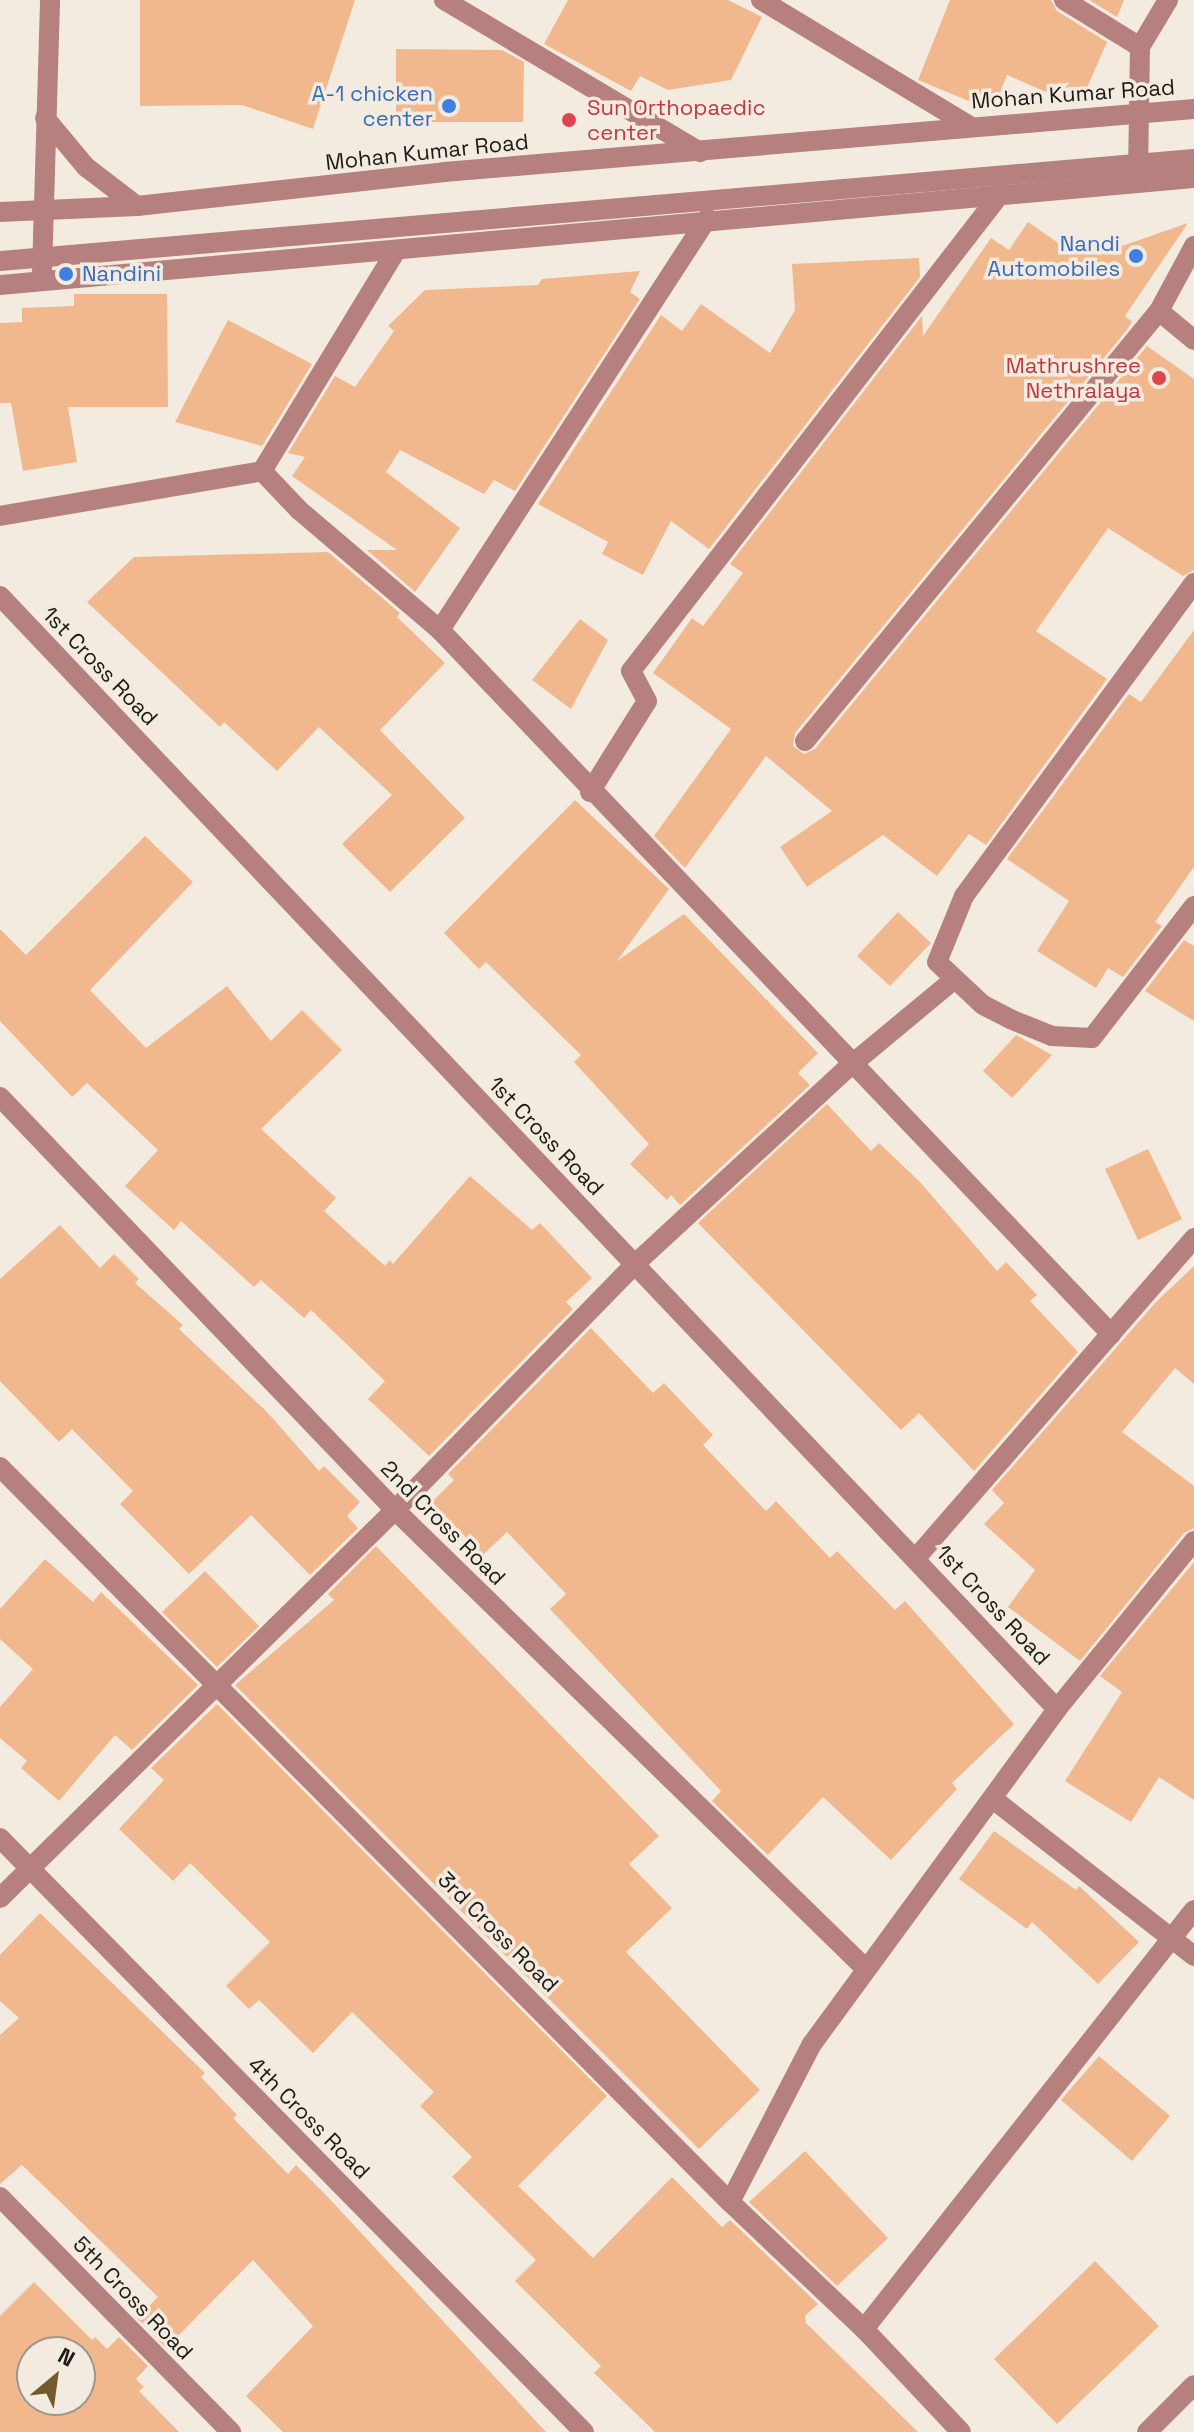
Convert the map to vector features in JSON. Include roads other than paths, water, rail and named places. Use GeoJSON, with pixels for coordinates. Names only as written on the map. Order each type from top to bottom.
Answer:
{"type":"FeatureCollection","features":[{"type":"Feature","properties":{"kind":"street"},"geometry":{"type":"LineString","coordinates":[[42,283],[41,212],[50,0]]}},
{"type":"Feature","properties":{"kind":"street"},"geometry":{"type":"LineString","coordinates":[[444,0],[700,152]]}},
{"type":"Feature","properties":{"kind":"street"},"geometry":{"type":"LineString","coordinates":[[761,0],[968,125]]}},
{"type":"Feature","properties":{"kind":"street"},"geometry":{"type":"LineString","coordinates":[[1064,0],[1140,47]]}},
{"type":"Feature","properties":{"kind":"street"},"geometry":{"type":"LineString","coordinates":[[1138,173],[1140,47],[1168,0]]}},
{"type":"Feature","properties":{"kind":"street","name":"Mohan Kumar Road"},"geometry":{"type":"LineString","coordinates":[[0,212],[137,206],[444,172],[700,152],[968,125],[1194,109]]}},
{"type":"Feature","properties":{"kind":"street"},"geometry":{"type":"LineString","coordinates":[[45,118],[86,167],[137,206]]}},
{"type":"Feature","properties":{"kind":"street"},"geometry":{"type":"LineString","coordinates":[[0,285],[1001,193],[1138,173],[1194,159]]}},
{"type":"Feature","properties":{"kind":"street"},"geometry":{"type":"LineString","coordinates":[[0,261],[1138,173],[1194,178]]}},
{"type":"Feature","properties":{"kind":"street"},"geometry":{"type":"LineString","coordinates":[[590,792],[647,701],[631,671],[1001,193]]}},
{"type":"Feature","properties":{"kind":"street"},"geometry":{"type":"LineString","coordinates":[[440,630],[708,218]]}},
{"type":"Feature","properties":{"kind":"street"},"geometry":{"type":"LineString","coordinates":[[805,741],[1159,311],[1194,246]]}},
{"type":"Feature","properties":{"kind":"street"},"geometry":{"type":"LineString","coordinates":[[0,516],[262,471],[396,251]]}},
{"type":"Feature","properties":{"kind":"street"},"geometry":{"type":"LineString","coordinates":[[1159,311],[1194,340]]}},
{"type":"Feature","properties":{"kind":"street"},"geometry":{"type":"LineString","coordinates":[[262,471],[299,510],[440,630],[590,792],[1111,1334]]}},
{"type":"Feature","properties":{"kind":"street"},"geometry":{"type":"LineString","coordinates":[[1194,583],[964,896],[937,962],[952,981],[983,1005],[1027,1027],[1052,1036],[1092,1038],[1194,906]]}},
{"type":"Feature","properties":{"kind":"street","name":"1st Cross Road"},"geometry":{"type":"LineString","coordinates":[[0,596],[1057,1709]]}},
{"type":"Feature","properties":{"kind":"street"},"geometry":{"type":"LineString","coordinates":[[0,1898],[216,1680],[395,1510],[635,1264],[851,1065],[952,981]]}},
{"type":"Feature","properties":{"kind":"street","name":"2nd Cross Road"},"geometry":{"type":"LineString","coordinates":[[0,1097],[395,1510],[866,1969]]}},
{"type":"Feature","properties":{"kind":"street"},"geometry":{"type":"LineString","coordinates":[[916,1558],[1194,1238]]}},
{"type":"Feature","properties":{"kind":"street","name":"3rd Cross Road"},"geometry":{"type":"LineString","coordinates":[[0,1467],[216,1680],[730,2202],[864,2329],[961,2432]]}},
{"type":"Feature","properties":{"kind":"street"},"geometry":{"type":"LineString","coordinates":[[730,2202],[812,2044],[1057,1709],[1194,1541]]}},
{"type":"Feature","properties":{"kind":"street"},"geometry":{"type":"LineString","coordinates":[[993,1799],[1194,1956]]}},
{"type":"Feature","properties":{"kind":"street","name":"4th Cross Road"},"geometry":{"type":"LineString","coordinates":[[0,1838],[584,2432]]}},
{"type":"Feature","properties":{"kind":"street"},"geometry":{"type":"LineString","coordinates":[[864,2329],[1194,1910]]}},
{"type":"Feature","properties":{"kind":"street","name":"5th Cross Road"},"geometry":{"type":"LineString","coordinates":[[0,2197],[231,2432]]}},
{"type":"Feature","properties":{"kind":"street"},"geometry":{"type":"LineString","coordinates":[[1147,2432],[1194,2385]]}},
{"type":"Feature","properties":{"kind":"place","name":"A-1 chicken center"},"geometry":{"type":"Point","coordinates":[449,106]}},
{"type":"Feature","properties":{"kind":"place","name":"Sun Orthopaedic center"},"geometry":{"type":"Point","coordinates":[569,120]}},
{"type":"Feature","properties":{"kind":"place","name":"Nandi Automobiles"},"geometry":{"type":"Point","coordinates":[1136,256]}},
{"type":"Feature","properties":{"kind":"place","name":"Nandini"},"geometry":{"type":"Point","coordinates":[66,274]}},
{"type":"Feature","properties":{"kind":"place","name":"Mathrushree Nethralaya"},"geometry":{"type":"Point","coordinates":[1159,378]}}]}
